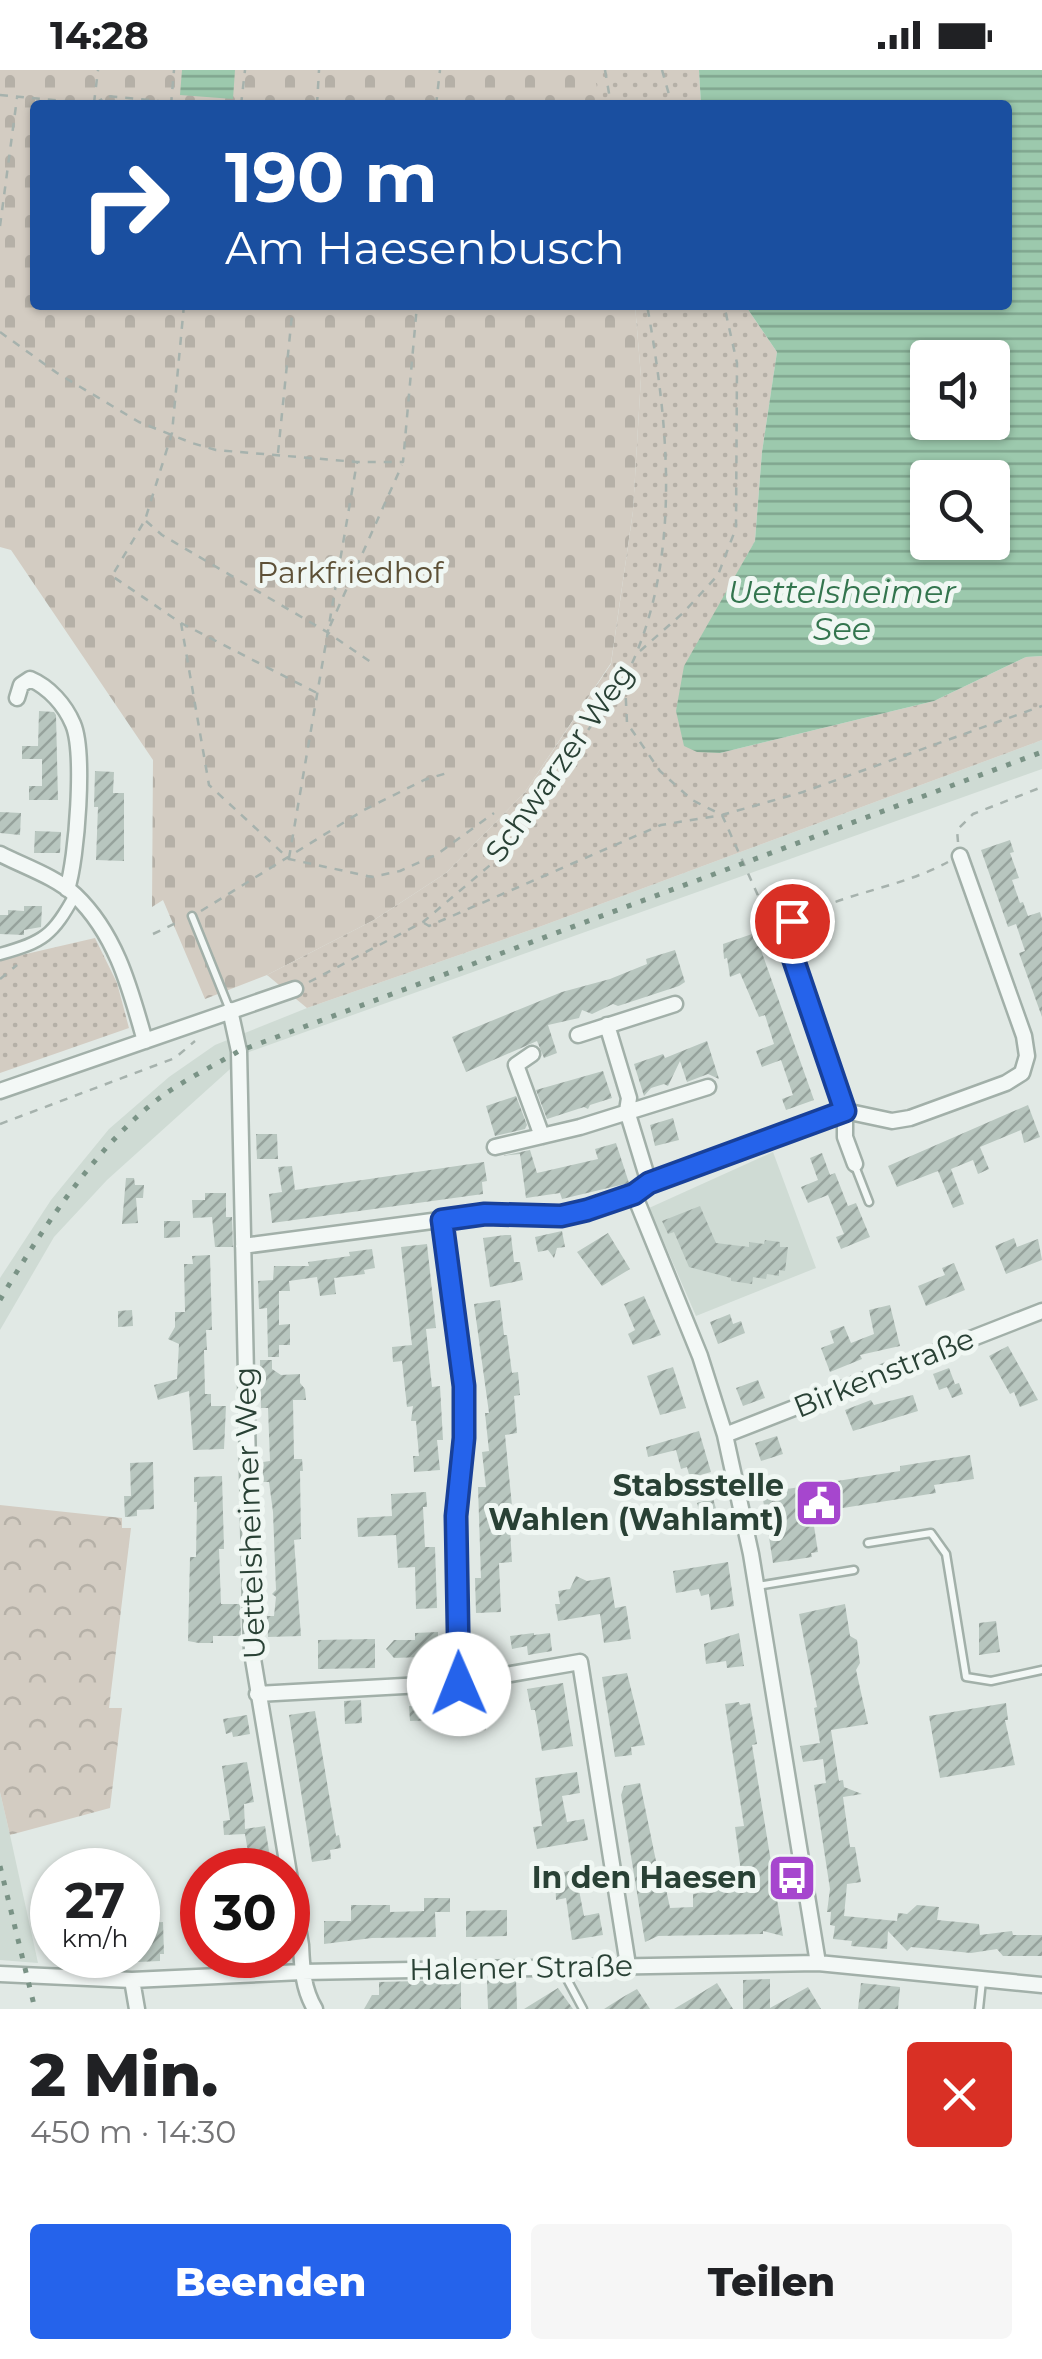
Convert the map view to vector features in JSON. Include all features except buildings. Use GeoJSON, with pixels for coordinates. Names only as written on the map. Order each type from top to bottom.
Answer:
{"type":"FeatureCollection","features":[{"type":"Feature","properties":{"kind":"street"},"geometry":{"type":"LineString","coordinates":[[0,954],[44,940],[60,923],[71,892],[74,868],[78,759],[74,726],[44,684],[30,679],[21,685],[17,698]]}},
{"type":"Feature","properties":{"kind":"street"},"geometry":{"type":"LineString","coordinates":[[0,854],[71,892],[104,931],[127,976],[145,1040]]}},
{"type":"Feature","properties":{"kind":"street"},"geometry":{"type":"LineString","coordinates":[[242,1246],[485,1214],[561,1216],[634,1194],[649,1183],[845,1111],[882,1120],[910,1118],[1006,1083],[1022,1073],[1027,1056],[1024,1036],[960,856]]}},
{"type":"Feature","properties":{"kind":"street"},"geometry":{"type":"LineString","coordinates":[[792,921],[792,955],[845,1111],[845,1137],[855,1164]]}},
{"type":"Feature","properties":{"kind":"street"},"geometry":{"type":"LineString","coordinates":[[0,1091],[295,989]]}},
{"type":"Feature","properties":{"kind":"street"},"geometry":{"type":"LineString","coordinates":[[578,1034],[675,1004]]}},
{"type":"Feature","properties":{"kind":"street","name":"Uettelsheimer Weg"},"geometry":{"type":"LineString","coordinates":[[230,1010],[239,1051],[252,1653],[283,1848]]}},
{"type":"Feature","properties":{"kind":"street"},"geometry":{"type":"LineString","coordinates":[[607,1026],[630,1098],[627,1111],[649,1183]]}},
{"type":"Feature","properties":{"kind":"street"},"geometry":{"type":"LineString","coordinates":[[532,1054],[516,1066],[542,1136]]}},
{"type":"Feature","properties":{"kind":"street"},"geometry":{"type":"LineString","coordinates":[[495,1147],[580,1127],[708,1087]]}},
{"type":"Feature","properties":{"kind":"street"},"geometry":{"type":"LineString","coordinates":[[634,1194],[700,1356],[725,1435],[756,1586],[818,1963]]}},
{"type":"Feature","properties":{"kind":"street"},"geometry":{"type":"LineString","coordinates":[[442,1220],[464,1386],[464,1438],[456,1516],[459,1684]]}},
{"type":"Feature","properties":{"kind":"street","name":"Birkenstraße"},"geometry":{"type":"LineString","coordinates":[[725,1435],[1042,1311]]}},
{"type":"Feature","properties":{"kind":"street"},"geometry":{"type":"LineString","coordinates":[[257,1694],[459,1684],[580,1662],[628,1966]]}},
{"type":"Feature","properties":{"kind":"street","name":"Halener Straße"},"geometry":{"type":"LineString","coordinates":[[310,1972],[818,1963],[1042,1985]]}},
{"type":"Feature","properties":{"kind":"street","name":"Halener Straße"},"geometry":{"type":"LineString","coordinates":[[0,1974],[132,1980],[180,1978]]}},
{"type":"Feature","properties":{"kind":"street","name":"Uettelsheimer Weg"},"geometry":{"type":"LineString","coordinates":[[304,1978],[316,2009]]}},
{"type":"Feature","properties":{"kind":"street"},"geometry":{"type":"LineString","coordinates":[[132,1980],[137,2009]]}},
{"type":"Feature","properties":{"kind":"lane"},"geometry":{"type":"LineString","coordinates":[[192,916],[230,1010]]}},
{"type":"Feature","properties":{"kind":"lane"},"geometry":{"type":"LineString","coordinates":[[855,1164],[869,1202]]}},
{"type":"Feature","properties":{"kind":"lane"},"geometry":{"type":"LineString","coordinates":[[868,1543],[931,1533],[946,1554],[966,1677],[992,1681],[1042,1670]]}},
{"type":"Feature","properties":{"kind":"lane"},"geometry":{"type":"LineString","coordinates":[[756,1586],[854,1570]]}},
{"type":"Feature","properties":{"kind":"lane"},"geometry":{"type":"LineString","coordinates":[[560,1967],[583,2009]]}},
{"type":"Feature","properties":{"kind":"lane"},"geometry":{"type":"LineString","coordinates":[[980,2009],[982,1980]]}},
{"type":"Feature","properties":{"kind":"path"},"geometry":{"type":"LineString","coordinates":[[95,100],[98,70]]}},
{"type":"Feature","properties":{"kind":"path"},"geometry":{"type":"LineString","coordinates":[[171,100],[174,70]]}},
{"type":"Feature","properties":{"kind":"path"},"geometry":{"type":"LineString","coordinates":[[242,100],[245,70]]}},
{"type":"Feature","properties":{"kind":"path"},"geometry":{"type":"LineString","coordinates":[[317,100],[319,70]]}},
{"type":"Feature","properties":{"kind":"path"},"geometry":{"type":"LineString","coordinates":[[437,100],[440,70]]}},
{"type":"Feature","properties":{"kind":"path"},"geometry":{"type":"LineString","coordinates":[[605,70],[610,100]]}},
{"type":"Feature","properties":{"kind":"path"},"geometry":{"type":"LineString","coordinates":[[662,70],[671,100]]}},
{"type":"Feature","properties":{"kind":"path"},"geometry":{"type":"LineString","coordinates":[[0,94],[51,100]]}},
{"type":"Feature","properties":{"kind":"path"},"geometry":{"type":"LineString","coordinates":[[0,226],[17,96]]}},
{"type":"Feature","properties":{"kind":"path"},"geometry":{"type":"LineString","coordinates":[[101,100],[107,96],[144,100]]}},
{"type":"Feature","properties":{"kind":"path"},"geometry":{"type":"LineString","coordinates":[[184,310],[172,434],[145,520],[112,576],[182,623],[317,693]]}},
{"type":"Feature","properties":{"kind":"path"},"geometry":{"type":"LineString","coordinates":[[278,454],[292,310]]}},
{"type":"Feature","properties":{"kind":"path"},"geometry":{"type":"LineString","coordinates":[[327,632],[402,462],[417,310]]}},
{"type":"Feature","properties":{"kind":"path","name":"Schwarzer Weg"},"geometry":{"type":"LineString","coordinates":[[295,989],[423,922],[495,861],[625,678],[638,653],[655,590],[666,516],[667,445],[648,310]]}},
{"type":"Feature","properties":{"kind":"path"},"geometry":{"type":"LineString","coordinates":[[638,653],[718,575],[736,528],[737,363],[725,310]]}},
{"type":"Feature","properties":{"kind":"path"},"geometry":{"type":"LineString","coordinates":[[0,332],[57,374],[139,422],[216,450],[402,462]]}},
{"type":"Feature","properties":{"kind":"path"},"geometry":{"type":"LineString","coordinates":[[289,859],[357,462]]}},
{"type":"Feature","properties":{"kind":"path"},"geometry":{"type":"LineString","coordinates":[[145,520],[162,535],[327,632],[375,665]]}},
{"type":"Feature","properties":{"kind":"path"},"geometry":{"type":"LineString","coordinates":[[182,623],[209,785],[289,859],[372,876],[400,871],[436,855],[494,813]]}},
{"type":"Feature","properties":{"kind":"path"},"geometry":{"type":"LineString","coordinates":[[625,678],[627,723],[660,771],[692,800],[722,815],[764,908],[792,921],[834,902],[930,872],[960,856],[957,830],[973,814],[1042,787]]}},
{"type":"Feature","properties":{"kind":"path"},"geometry":{"type":"LineString","coordinates":[[423,922],[429,926],[662,824],[722,815],[803,792],[1042,706]]}},
{"type":"Feature","properties":{"kind":"path"},"geometry":{"type":"LineString","coordinates":[[153,934],[192,916],[289,859],[364,810],[424,780],[448,773]]}},
{"type":"Feature","properties":{"kind":"path"},"geometry":{"type":"LineString","coordinates":[[0,1124],[174,1058],[202,1034]]}},
{"type":"Feature","properties":{"kind":"shaded area"},"geometry":{"type":"Polygon","coordinates":[[[1042,740],[1042,769],[249,1052],[107,1180],[54,1237],[0,1330],[0,1278],[51,1200],[109,1129],[169,1077],[215,1045],[1042,740]]]}},
{"type":"Feature","properties":{"kind":"shaded area"},"geometry":{"type":"Polygon","coordinates":[[[773,1152],[816,1268],[696,1316],[649,1208],[773,1152]]]}},
{"type":"Feature","properties":{"kind":"shaded area"},"geometry":{"type":"Polygon","coordinates":[[[0,1792],[30,1926],[30,1962],[0,1960],[0,1792]]]}},
{"type":"Feature","properties":{"kind":"green space","name":"Parkfriedhof"},"geometry":{"type":"Polygon","coordinates":[[[0,70],[596,70],[602,100],[30,100],[30,310],[635,310],[641,377],[633,511],[611,663],[525,792],[446,873],[374,920],[267,975],[205,999],[163,900],[152,907],[153,760],[11,550],[0,547],[0,70]]]}},
{"type":"Feature","properties":{"kind":"green space"},"geometry":{"type":"Polygon","coordinates":[[[593,70],[699,70],[701,100],[600,100],[593,70]]]}},
{"type":"Feature","properties":{"kind":"green space"},"geometry":{"type":"Polygon","coordinates":[[[635,310],[748,310],[777,352],[762,452],[755,541],[722,602],[720,753],[934,701],[1026,657],[1042,656],[1042,740],[539,927],[307,1008],[267,975],[374,920],[446,873],[525,792],[611,664],[633,511],[641,377],[635,310]]]}},
{"type":"Feature","properties":{"kind":"green space"},"geometry":{"type":"Polygon","coordinates":[[[95,938],[117,983],[129,1028],[0,1073],[0,960],[95,938]]]}},
{"type":"Feature","properties":{"kind":"green space"},"geometry":{"type":"Polygon","coordinates":[[[0,1505],[122,1518],[122,1528],[131,1528],[109,1708],[122,1708],[110,1808],[10,1835],[0,1792],[0,1505]]]}},
{"type":"Feature","properties":{"kind":"water"},"geometry":{"type":"Polygon","coordinates":[[[182,70],[235,70],[233,99],[180,95],[182,70]]]}},
{"type":"Feature","properties":{"kind":"water","name":"Uettelsheimer See"},"geometry":{"type":"Polygon","coordinates":[[[699,70],[1042,70],[1042,656],[1026,657],[934,701],[720,753],[697,752],[684,746],[676,711],[684,666],[755,541],[762,452],[777,352],[748,310],[1012,310],[1012,100],[701,100],[699,70]]]}},
{"type":"Feature","properties":{"kind":"railway"},"geometry":{"type":"LineString","coordinates":[[0,1300],[53,1216],[117,1136],[165,1094],[239,1051],[1042,752]]}},
{"type":"Feature","properties":{"kind":"railway"},"geometry":{"type":"LineString","coordinates":[[0,1866],[35,2009]]}},
{"type":"Feature","properties":{"kind":"place","name":"Stabsstelle Wahlen (Wahlamt)"},"geometry":{"type":"Point","coordinates":[819,1503]}},
{"type":"Feature","properties":{"kind":"place","name":"In den Haesen"},"geometry":{"type":"Point","coordinates":[792,1878]}},
{"type":"Feature","properties":{"kind":"route"},"geometry":{"type":"LineString","coordinates":[[459,1684],[456,1516],[464,1438],[464,1386],[442,1220],[499,1213],[561,1216],[587,1210],[845,1111],[792,955],[792,921]]}}]}
